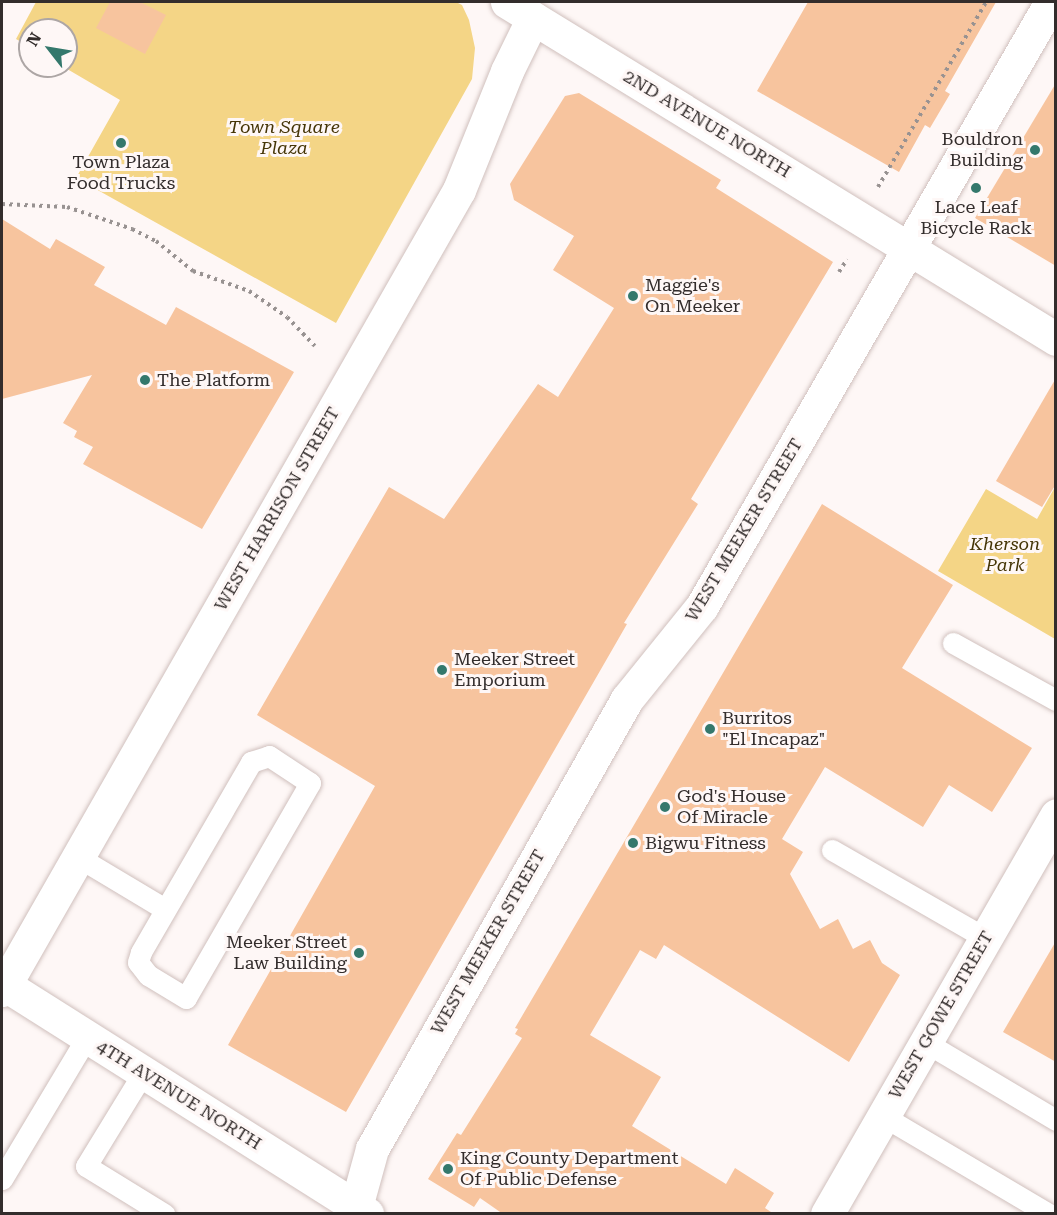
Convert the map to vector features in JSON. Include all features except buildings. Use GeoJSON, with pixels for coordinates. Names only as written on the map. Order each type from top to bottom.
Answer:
{"type":"FeatureCollection","features":[{"type":"Feature","properties":{"kind":"street","name":"2ND AVENUE NORTH"},"geometry":{"type":"LineString","coordinates":[[528,7],[1056,339]]}},
{"type":"Feature","properties":{"kind":"street","name":"WEST HARRISON STREET"},"geometry":{"type":"LineString","coordinates":[[2,986],[459,190],[507,71],[528,7]]}},
{"type":"Feature","properties":{"kind":"street","name":"WEST MEEKER STREET"},"geometry":{"type":"LineString","coordinates":[[358,1211],[372,1149],[627,699],[702,606],[908,246],[1051,7]]}},
{"type":"Feature","properties":{"kind":"street","name":"WEST GOWE STREET"},"geometry":{"type":"LineString","coordinates":[[826,1214],[1056,816]]}},
{"type":"Feature","properties":{"kind":"street","name":"4TH AVENUE NORTH"},"geometry":{"type":"LineString","coordinates":[[2,986],[87,1037],[358,1211]]}},
{"type":"Feature","properties":{"kind":"lane"},"geometry":{"type":"LineString","coordinates":[[953,643],[1056,700]]}},
{"type":"Feature","properties":{"kind":"lane"},"geometry":{"type":"LineString","coordinates":[[269,756],[310,783],[186,998],[148,975],[138,962],[165,909],[251,762],[269,756]]}},
{"type":"Feature","properties":{"kind":"lane"},"geometry":{"type":"LineString","coordinates":[[832,850],[985,938]]}},
{"type":"Feature","properties":{"kind":"lane"},"geometry":{"type":"LineString","coordinates":[[78,857],[165,909]]}},
{"type":"Feature","properties":{"kind":"lane"},"geometry":{"type":"LineString","coordinates":[[2,1179],[87,1037]]}},
{"type":"Feature","properties":{"kind":"lane"},"geometry":{"type":"LineString","coordinates":[[925,1042],[1056,1120]]}},
{"type":"Feature","properties":{"kind":"lane"},"geometry":{"type":"LineString","coordinates":[[143,1073],[86,1166],[164,1214]]}},
{"type":"Feature","properties":{"kind":"lane"},"geometry":{"type":"LineString","coordinates":[[883,1116],[1049,1214]]}},
{"type":"Feature","properties":{"kind":"path"},"geometry":{"type":"LineString","coordinates":[[879,190],[878,184],[986,2]]}},
{"type":"Feature","properties":{"kind":"path"},"geometry":{"type":"LineString","coordinates":[[2,204],[67,207],[132,229],[163,246],[193,272],[249,291],[287,317],[315,346]]}},
{"type":"Feature","properties":{"kind":"path"},"geometry":{"type":"LineString","coordinates":[[839,272],[847,259]]}},
{"type":"Feature","properties":{"kind":"green space","name":"Town Square Plaza"},"geometry":{"type":"Polygon","coordinates":[[[36,2],[456,2],[462,5],[469,20],[475,48],[472,79],[336,323],[76,178],[120,100],[78,75],[78,18],[27,18],[36,2]]]}},
{"type":"Feature","properties":{"kind":"green space","name":"Kherson Park"},"geometry":{"type":"Polygon","coordinates":[[[1055,487],[1056,639],[938,571],[986,489],[1037,519],[1055,487]]]}},
{"type":"Feature","properties":{"kind":"place","name":"Town Plaza Food Trucks"},"geometry":{"type":"Point","coordinates":[121,143]}},
{"type":"Feature","properties":{"kind":"place","name":"Bouldron Building"},"geometry":{"type":"Point","coordinates":[1035,150]}},
{"type":"Feature","properties":{"kind":"place","name":"Lace Leaf Bicycle Rack"},"geometry":{"type":"Point","coordinates":[976,188]}},
{"type":"Feature","properties":{"kind":"place","name":"Maggie's On Meeker"},"geometry":{"type":"Point","coordinates":[633,296]}},
{"type":"Feature","properties":{"kind":"place","name":"The Platform"},"geometry":{"type":"Point","coordinates":[145,380]}},
{"type":"Feature","properties":{"kind":"place","name":"Meeker Street Emporium"},"geometry":{"type":"Point","coordinates":[442,670]}},
{"type":"Feature","properties":{"kind":"place","name":"Burritos \"El Incapaz\""},"geometry":{"type":"Point","coordinates":[710,729]}},
{"type":"Feature","properties":{"kind":"place","name":"God's House Of Miracle"},"geometry":{"type":"Point","coordinates":[665,807]}},
{"type":"Feature","properties":{"kind":"place","name":"Bigwu Fitness"},"geometry":{"type":"Point","coordinates":[633,843]}},
{"type":"Feature","properties":{"kind":"place","name":"Meeker Street Law Building"},"geometry":{"type":"Point","coordinates":[359,953]}},
{"type":"Feature","properties":{"kind":"place","name":"King County Department Of Public Defense"},"geometry":{"type":"Point","coordinates":[448,1169]}}]}
